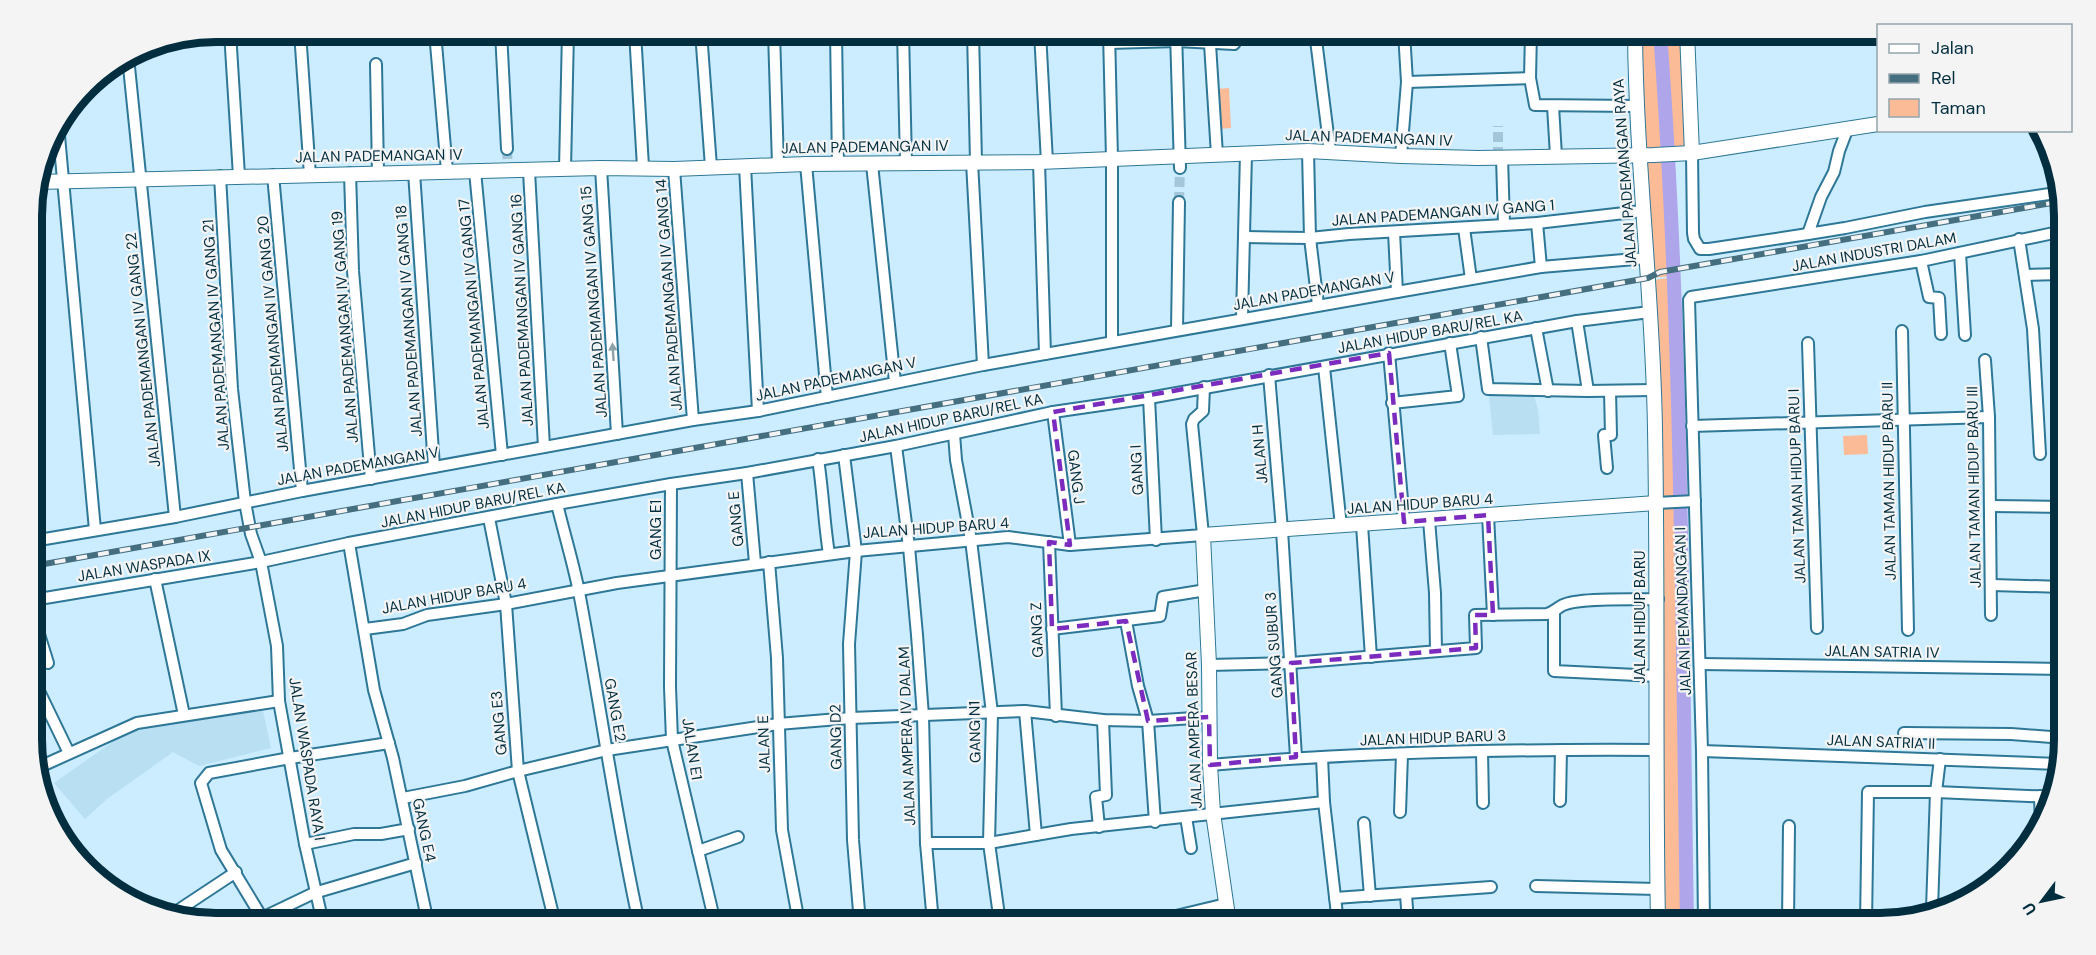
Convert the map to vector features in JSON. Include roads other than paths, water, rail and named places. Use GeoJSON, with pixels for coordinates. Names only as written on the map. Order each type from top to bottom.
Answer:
{"type":"FeatureCollection","features":[{"type":"Feature","properties":{"kind":"street"},"geometry":{"type":"LineString","coordinates":[[231,42],[239,176]]}},
{"type":"Feature","properties":{"kind":"street"},"geometry":{"type":"LineString","coordinates":[[301,42],[310,175]]}},
{"type":"Feature","properties":{"kind":"street"},"geometry":{"type":"LineString","coordinates":[[436,42],[447,171]]}},
{"type":"Feature","properties":{"kind":"street"},"geometry":{"type":"LineString","coordinates":[[502,42],[507,149]]}},
{"type":"Feature","properties":{"kind":"street"},"geometry":{"type":"LineString","coordinates":[[565,169],[568,42]]}},
{"type":"Feature","properties":{"kind":"street"},"geometry":{"type":"LineString","coordinates":[[636,42],[643,167]]}},
{"type":"Feature","properties":{"kind":"street"},"geometry":{"type":"LineString","coordinates":[[702,42],[711,167]]}},
{"type":"Feature","properties":{"kind":"street"},"geometry":{"type":"LineString","coordinates":[[774,42],[778,165]]}},
{"type":"Feature","properties":{"kind":"street"},"geometry":{"type":"LineString","coordinates":[[836,42],[838,164]]}},
{"type":"Feature","properties":{"kind":"street"},"geometry":{"type":"LineString","coordinates":[[903,42],[906,163]]}},
{"type":"Feature","properties":{"kind":"street"},"geometry":{"type":"LineString","coordinates":[[973,42],[974,162],[983,365]]}},
{"type":"Feature","properties":{"kind":"street"},"geometry":{"type":"LineString","coordinates":[[1040,42],[1046,354]]}},
{"type":"Feature","properties":{"kind":"street"},"geometry":{"type":"LineString","coordinates":[[1109,42],[1112,342]]}},
{"type":"Feature","properties":{"kind":"street"},"geometry":{"type":"LineString","coordinates":[[1176,42],[1180,162]]}},
{"type":"Feature","properties":{"kind":"street"},"geometry":{"type":"LineString","coordinates":[[1202,42],[1235,44],[1235,42]]}},
{"type":"Feature","properties":{"kind":"street"},"geometry":{"type":"LineString","coordinates":[[1316,42],[1330,151]]}},
{"type":"Feature","properties":{"kind":"street"},"geometry":{"type":"LineString","coordinates":[[1401,156],[1407,82],[1405,42]]}},
{"type":"Feature","properties":{"kind":"street"},"geometry":{"type":"LineString","coordinates":[[1531,42],[1530,78],[1535,105],[1635,106]]}},
{"type":"Feature","properties":{"kind":"street","name":"JALAN PADEMANGAN RAYA"},"geometry":{"type":"LineString","coordinates":[[1635,42],[1635,106],[1650,312]]}},
{"type":"Feature","properties":{"kind":"street"},"geometry":{"type":"LineString","coordinates":[[1687,42],[1686,153],[1693,233],[1697,245],[1703,250],[1845,228],[1925,212],[2053,193]]}},
{"type":"Feature","properties":{"kind":"street"},"geometry":{"type":"LineString","coordinates":[[1210,44],[1217,154]]}},
{"type":"Feature","properties":{"kind":"street"},"geometry":{"type":"LineString","coordinates":[[376,64],[378,173]]}},
{"type":"Feature","properties":{"kind":"street","name":"JALAN PADEMANGAN IV GANG 22"},"geometry":{"type":"LineString","coordinates":[[129,65],[175,517]]}},
{"type":"Feature","properties":{"kind":"street"},"geometry":{"type":"LineString","coordinates":[[1407,82],[1530,78]]}},
{"type":"Feature","properties":{"kind":"street"},"geometry":{"type":"LineString","coordinates":[[1552,106],[1556,156]]}},
{"type":"Feature","properties":{"kind":"street","name":"JALAN PADEMANGAN IV"},"geometry":{"type":"LineString","coordinates":[[46,182],[643,167],[674,169],[806,164],[1043,162],[1112,159],[1180,162],[1217,154],[1308,151],[1401,156],[1654,155],[1686,153],[1877,124]]}},
{"type":"Feature","properties":{"kind":"street"},"geometry":{"type":"LineString","coordinates":[[1808,234],[1821,197],[1834,172],[1847,130]]}},
{"type":"Feature","properties":{"kind":"street"},"geometry":{"type":"LineString","coordinates":[[59,140],[95,530]]}},
{"type":"Feature","properties":{"kind":"street"},"geometry":{"type":"LineString","coordinates":[[1308,151],[1310,238],[1318,305]]}},
{"type":"Feature","properties":{"kind":"street"},"geometry":{"type":"LineString","coordinates":[[1242,318],[1246,153]]}},
{"type":"Feature","properties":{"kind":"street"},"geometry":{"type":"LineString","coordinates":[[1502,157],[1504,224]]}},
{"type":"Feature","properties":{"kind":"street"},"geometry":{"type":"LineString","coordinates":[[806,164],[827,397]]}},
{"type":"Feature","properties":{"kind":"street"},"geometry":{"type":"LineString","coordinates":[[872,164],[895,382]]}},
{"type":"Feature","properties":{"kind":"street"},"geometry":{"type":"LineString","coordinates":[[745,166],[758,411]]}},
{"type":"Feature","properties":{"kind":"street","name":"JALAN PADEMANGAN IV GANG 15"},"geometry":{"type":"LineString","coordinates":[[601,168],[617,434]]}},
{"type":"Feature","properties":{"kind":"street","name":"JALAN PADEMANGAN IV GANG 14"},"geometry":{"type":"LineString","coordinates":[[674,169],[693,420]]}},
{"type":"Feature","properties":{"kind":"street","name":"JALAN PADEMANGAN IV GANG 17"},"geometry":{"type":"LineString","coordinates":[[475,171],[502,455]]}},
{"type":"Feature","properties":{"kind":"street","name":"JALAN PADEMANGAN IV GANG 16"},"geometry":{"type":"LineString","coordinates":[[529,171],[544,447]]}},
{"type":"Feature","properties":{"kind":"street","name":"JALAN PADEMANGAN IV GANG 18"},"geometry":{"type":"LineString","coordinates":[[414,172],[434,467]]}},
{"type":"Feature","properties":{"kind":"street","name":"JALAN PADEMANGAN IV GANG 19"},"geometry":{"type":"LineString","coordinates":[[350,173],[353,271],[371,479]]}},
{"type":"Feature","properties":{"kind":"street","name":"JALAN PADEMANGAN IV GANG 20"},"geometry":{"type":"LineString","coordinates":[[273,175],[302,491]]}},
{"type":"Feature","properties":{"kind":"street","name":"JALAN PADEMANGAN IV GANG 21"},"geometry":{"type":"LineString","coordinates":[[220,176],[232,389],[245,502],[251,534],[261,562]]}},
{"type":"Feature","properties":{"kind":"street"},"geometry":{"type":"LineString","coordinates":[[1177,330],[1179,202]]}},
{"type":"Feature","properties":{"kind":"street","name":"JALAN PADEMANGAN IV GANG 1"},"geometry":{"type":"LineString","coordinates":[[1245,237],[1310,238],[1464,228],[1538,223],[1642,211]]}},
{"type":"Feature","properties":{"kind":"street"},"geometry":{"type":"LineString","coordinates":[[1538,223],[1541,267]]}},
{"type":"Feature","properties":{"kind":"street"},"geometry":{"type":"LineString","coordinates":[[1464,228],[1471,279]]}},
{"type":"Feature","properties":{"kind":"street"},"geometry":{"type":"LineString","coordinates":[[1394,232],[1397,292]]}},
{"type":"Feature","properties":{"kind":"street","name":"JALAN INDUSTRI DALAM"},"geometry":{"type":"LineString","coordinates":[[1690,299],[1921,261],[2054,233]]}},
{"type":"Feature","properties":{"kind":"street"},"geometry":{"type":"LineString","coordinates":[[2019,239],[2032,329],[2040,454]]}},
{"type":"Feature","properties":{"kind":"street"},"geometry":{"type":"LineString","coordinates":[[1960,253],[1965,335]]}},
{"type":"Feature","properties":{"kind":"street","name":"JALAN PADEMANGAN V"},"geometry":{"type":"LineString","coordinates":[[42,539],[175,517],[302,491],[693,420],[758,411],[983,365],[1242,318],[1541,267],[1647,258]]}},
{"type":"Feature","properties":{"kind":"street"},"geometry":{"type":"LineString","coordinates":[[1921,261],[1929,297],[1939,298],[1941,334]]}},
{"type":"Feature","properties":{"kind":"street"},"geometry":{"type":"LineString","coordinates":[[2025,275],[2054,274]]}},
{"type":"Feature","properties":{"kind":"street","name":"JALAN PEMANDANGAN I"},"geometry":{"type":"LineString","coordinates":[[1690,299],[1691,502],[1700,664],[1704,913]]}},
{"type":"Feature","properties":{"kind":"street","name":"JALAN HIDUP BARU/REL KA"},"geometry":{"type":"LineString","coordinates":[[261,562],[349,543],[671,483],[747,473],[896,446],[1053,412],[1149,398],[1481,337],[1650,312]]}},
{"type":"Feature","properties":{"kind":"street","name":"JALAN HIDUP BARU"},"geometry":{"type":"LineString","coordinates":[[1650,312],[1661,503],[1656,750],[1658,913]]}},
{"type":"Feature","properties":{"kind":"street"},"geometry":{"type":"LineString","coordinates":[[1577,321],[1588,391]]}},
{"type":"Feature","properties":{"kind":"street"},"geometry":{"type":"LineString","coordinates":[[1536,328],[1548,391]]}},
{"type":"Feature","properties":{"kind":"street","name":"JALAN TAMAN HIDUP BARU II"},"geometry":{"type":"LineString","coordinates":[[1902,331],[1908,630]]}},
{"type":"Feature","properties":{"kind":"street"},"geometry":{"type":"LineString","coordinates":[[1481,337],[1488,389],[1653,390]]}},
{"type":"Feature","properties":{"kind":"street"},"geometry":{"type":"LineString","coordinates":[[1392,403],[1458,396],[1450,343]]}},
{"type":"Feature","properties":{"kind":"street","name":"JALAN TAMAN HIDUP BARU I"},"geometry":{"type":"LineString","coordinates":[[1808,343],[1817,628]]}},
{"type":"Feature","properties":{"kind":"street"},"geometry":{"type":"LineString","coordinates":[[1389,353],[1404,522]]}},
{"type":"Feature","properties":{"kind":"street","name":"JALAN TAMAN HIDUP BARU III"},"geometry":{"type":"LineString","coordinates":[[1985,360],[1989,417],[1991,615]]}},
{"type":"Feature","properties":{"kind":"street"},"geometry":{"type":"LineString","coordinates":[[1324,367],[1341,526]]}},
{"type":"Feature","properties":{"kind":"street","name":"JALAN H"},"geometry":{"type":"LineString","coordinates":[[1269,375],[1282,530]]}},
{"type":"Feature","properties":{"kind":"street"},"geometry":{"type":"LineString","coordinates":[[1203,535],[1192,424],[1203,411],[1204,387]]}},
{"type":"Feature","properties":{"kind":"street"},"geometry":{"type":"LineString","coordinates":[[1607,468],[1604,435],[1611,435],[1610,391]]}},
{"type":"Feature","properties":{"kind":"street","name":"GANG I"},"geometry":{"type":"LineString","coordinates":[[1149,398],[1156,540]]}},
{"type":"Feature","properties":{"kind":"street","name":"GANG J"},"geometry":{"type":"LineString","coordinates":[[1053,412],[1070,545]]}},
{"type":"Feature","properties":{"kind":"street"},"geometry":{"type":"LineString","coordinates":[[1692,426],[1989,417]]}},
{"type":"Feature","properties":{"kind":"street","name":"GANG N1"},"geometry":{"type":"LineString","coordinates":[[954,434],[956,460],[971,540],[992,713],[989,843],[999,913]]}},
{"type":"Feature","properties":{"kind":"street","name":"JALAN AMPERA IV DALAM"},"geometry":{"type":"LineString","coordinates":[[896,446],[909,547],[923,716],[926,843],[932,913]]}},
{"type":"Feature","properties":{"kind":"street","name":"GANG D2"},"geometry":{"type":"LineString","coordinates":[[844,455],[856,551],[849,644],[853,840],[859,913]]}},
{"type":"Feature","properties":{"kind":"street"},"geometry":{"type":"LineString","coordinates":[[818,459],[823,492],[823,524],[828,554]]}},
{"type":"Feature","properties":{"kind":"street","name":"GANG E"},"geometry":{"type":"LineString","coordinates":[[747,473],[755,563]]}},
{"type":"Feature","properties":{"kind":"street","name":"GANG E1"},"geometry":{"type":"LineString","coordinates":[[671,483],[671,576]]}},
{"type":"Feature","properties":{"kind":"street","name":"JALAN HIDUP BARU 4"},"geometry":{"type":"LineString","coordinates":[[365,629],[403,624],[427,615],[506,604],[579,590],[755,563],[856,551],[1008,537],[1070,545],[1156,540],[1691,502]]}},
{"type":"Feature","properties":{"kind":"street","name":"GANG E2"},"geometry":{"type":"LineString","coordinates":[[557,504],[579,590],[626,863],[637,913]]}},
{"type":"Feature","properties":{"kind":"street"},"geometry":{"type":"LineString","coordinates":[[1990,506],[2054,507]]}},
{"type":"Feature","properties":{"kind":"street"},"geometry":{"type":"LineString","coordinates":[[1488,516],[1493,615]]}},
{"type":"Feature","properties":{"kind":"street","name":"GANG E3"},"geometry":{"type":"LineString","coordinates":[[489,518],[506,604],[518,771],[553,913]]}},
{"type":"Feature","properties":{"kind":"street"},"geometry":{"type":"LineString","coordinates":[[1429,520],[1435,593],[1436,651]]}},
{"type":"Feature","properties":{"kind":"street"},"geometry":{"type":"LineString","coordinates":[[1362,525],[1371,657]]}},
{"type":"Feature","properties":{"kind":"street","name":"GANG SUBUR 3"},"geometry":{"type":"LineString","coordinates":[[1282,530],[1296,758]]}},
{"type":"Feature","properties":{"kind":"street","name":"JALAN AMPERA BESAR"},"geometry":{"type":"LineString","coordinates":[[1203,535],[1209,665],[1210,765],[1227,913]]}},
{"type":"Feature","properties":{"kind":"street","name":"GANG Z"},"geometry":{"type":"LineString","coordinates":[[1049,542],[1056,716]]}},
{"type":"Feature","properties":{"kind":"street","name":"GANG E4"},"geometry":{"type":"LineString","coordinates":[[349,543],[375,697],[403,798],[426,913]]}},
{"type":"Feature","properties":{"kind":"street","name":"JALAN WASPADA IX"},"geometry":{"type":"LineString","coordinates":[[42,598],[261,562]]}},
{"type":"Feature","properties":{"kind":"street","name":"JALAN WASPADA RAYA I"},"geometry":{"type":"LineString","coordinates":[[261,562],[277,646],[279,701],[314,893],[320,913]]}},
{"type":"Feature","properties":{"kind":"street","name":"JALAN E"},"geometry":{"type":"LineString","coordinates":[[769,562],[777,658],[782,830],[797,913]]}},
{"type":"Feature","properties":{"kind":"street","name":"JALAN E1"},"geometry":{"type":"LineString","coordinates":[[671,576],[672,740],[712,913]]}},
{"type":"Feature","properties":{"kind":"street"},"geometry":{"type":"LineString","coordinates":[[155,579],[184,715]]}},
{"type":"Feature","properties":{"kind":"street"},"geometry":{"type":"LineString","coordinates":[[1992,585],[2054,587]]}},
{"type":"Feature","properties":{"kind":"street"},"geometry":{"type":"LineString","coordinates":[[1052,629],[1160,616],[1163,597],[1206,590]]}},
{"type":"Feature","properties":{"kind":"street"},"geometry":{"type":"LineString","coordinates":[[1209,665],[1291,663],[1476,648],[1475,615],[1554,612],[1563,605],[1592,601],[1658,599]]}},
{"type":"Feature","properties":{"kind":"street"},"geometry":{"type":"LineString","coordinates":[[1554,612],[1554,671],[1657,676]]}},
{"type":"Feature","properties":{"kind":"street"},"geometry":{"type":"LineString","coordinates":[[1126,621],[1138,686],[1148,722],[1155,822]]}},
{"type":"Feature","properties":{"kind":"street"},"geometry":{"type":"LineString","coordinates":[[42,644],[48,663]]}},
{"type":"Feature","properties":{"kind":"street","name":"JALAN SATRIA IV"},"geometry":{"type":"LineString","coordinates":[[1700,664],[2054,669]]}},
{"type":"Feature","properties":{"kind":"street"},"geometry":{"type":"LineString","coordinates":[[42,701],[69,753]]}},
{"type":"Feature","properties":{"kind":"street"},"geometry":{"type":"LineString","coordinates":[[44,765],[137,723],[279,701]]}},
{"type":"Feature","properties":{"kind":"street"},"geometry":{"type":"LineString","coordinates":[[1025,711],[1036,835]]}},
{"type":"Feature","properties":{"kind":"street"},"geometry":{"type":"LineString","coordinates":[[403,798],[465,786],[607,750],[778,724],[851,718],[1025,711],[1056,716],[1148,722],[1209,717]]}},
{"type":"Feature","properties":{"kind":"street"},"geometry":{"type":"LineString","coordinates":[[1099,827],[1096,797],[1106,795],[1102,720]]}},
{"type":"Feature","properties":{"kind":"street"},"geometry":{"type":"LineString","coordinates":[[1904,733],[2011,734],[2054,737]]}},
{"type":"Feature","properties":{"kind":"street"},"geometry":{"type":"LineString","coordinates":[[259,913],[221,850],[201,783],[209,773],[389,743]]}},
{"type":"Feature","properties":{"kind":"street"},"geometry":{"type":"LineString","coordinates":[[1560,801],[1561,750]]}},
{"type":"Feature","properties":{"kind":"street","name":"JALAN HIDUP BARU 3"},"geometry":{"type":"LineString","coordinates":[[1210,765],[1440,751],[1656,750]]}},
{"type":"Feature","properties":{"kind":"street"},"geometry":{"type":"LineString","coordinates":[[1482,751],[1482,803]]}},
{"type":"Feature","properties":{"kind":"street","name":"JALAN SATRIA II"},"geometry":{"type":"LineString","coordinates":[[1702,751],[2052,765]]}},
{"type":"Feature","properties":{"kind":"street"},"geometry":{"type":"LineString","coordinates":[[1400,812],[1402,754]]}},
{"type":"Feature","properties":{"kind":"street"},"geometry":{"type":"LineString","coordinates":[[1322,757],[1324,802],[1337,913]]}},
{"type":"Feature","properties":{"kind":"street"},"geometry":{"type":"LineString","coordinates":[[1932,905],[1936,792],[1940,759]]}},
{"type":"Feature","properties":{"kind":"street"},"geometry":{"type":"LineString","coordinates":[[1866,913],[1868,792],[2044,796]]}},
{"type":"Feature","properties":{"kind":"street"},"geometry":{"type":"LineString","coordinates":[[2040,796],[2040,806]]}},
{"type":"Feature","properties":{"kind":"street"},"geometry":{"type":"LineString","coordinates":[[926,843],[989,843],[1099,827],[1324,802]]}},
{"type":"Feature","properties":{"kind":"street"},"geometry":{"type":"LineString","coordinates":[[1186,817],[1191,848]]}},
{"type":"Feature","properties":{"kind":"street"},"geometry":{"type":"LineString","coordinates":[[1364,823],[1370,896]]}},
{"type":"Feature","properties":{"kind":"street"},"geometry":{"type":"LineString","coordinates":[[1788,913],[1789,826]]}},
{"type":"Feature","properties":{"kind":"street"},"geometry":{"type":"LineString","coordinates":[[305,844],[354,834],[381,834],[409,829]]}},
{"type":"Feature","properties":{"kind":"street"},"geometry":{"type":"LineString","coordinates":[[698,851],[738,837]]}},
{"type":"Feature","properties":{"kind":"street"},"geometry":{"type":"LineString","coordinates":[[270,913],[314,893],[416,863]]}},
{"type":"Feature","properties":{"kind":"street"},"geometry":{"type":"LineString","coordinates":[[180,909],[236,872]]}},
{"type":"Feature","properties":{"kind":"street"},"geometry":{"type":"LineString","coordinates":[[1335,898],[1491,886]]}},
{"type":"Feature","properties":{"kind":"street"},"geometry":{"type":"LineString","coordinates":[[1536,886],[1657,889]]}},
{"type":"Feature","properties":{"kind":"street"},"geometry":{"type":"LineString","coordinates":[[1406,894],[1407,913]]}},
{"type":"Feature","properties":{"kind":"street"},"geometry":{"type":"LineString","coordinates":[[1188,913],[1226,904]]}},
{"type":"Feature","properties":{"kind":"waterway"},"geometry":{"type":"LineString","coordinates":[[1661,42],[1677,366],[1687,913]]}},
{"type":"Feature","properties":{"kind":"tunnel"},"geometry":{"type":"LineString","coordinates":[[1498,126],[1498,157]]}},
{"type":"Feature","properties":{"kind":"tunnel"},"geometry":{"type":"LineString","coordinates":[[507,149],[508,171]]}},
{"type":"Feature","properties":{"kind":"tunnel"},"geometry":{"type":"LineString","coordinates":[[1179,202],[1180,168]]}},
{"type":"Feature","properties":{"kind":"railway"},"geometry":{"type":"LineString","coordinates":[[42,564],[1648,278],[1660,272],[2053,203]]}}]}
